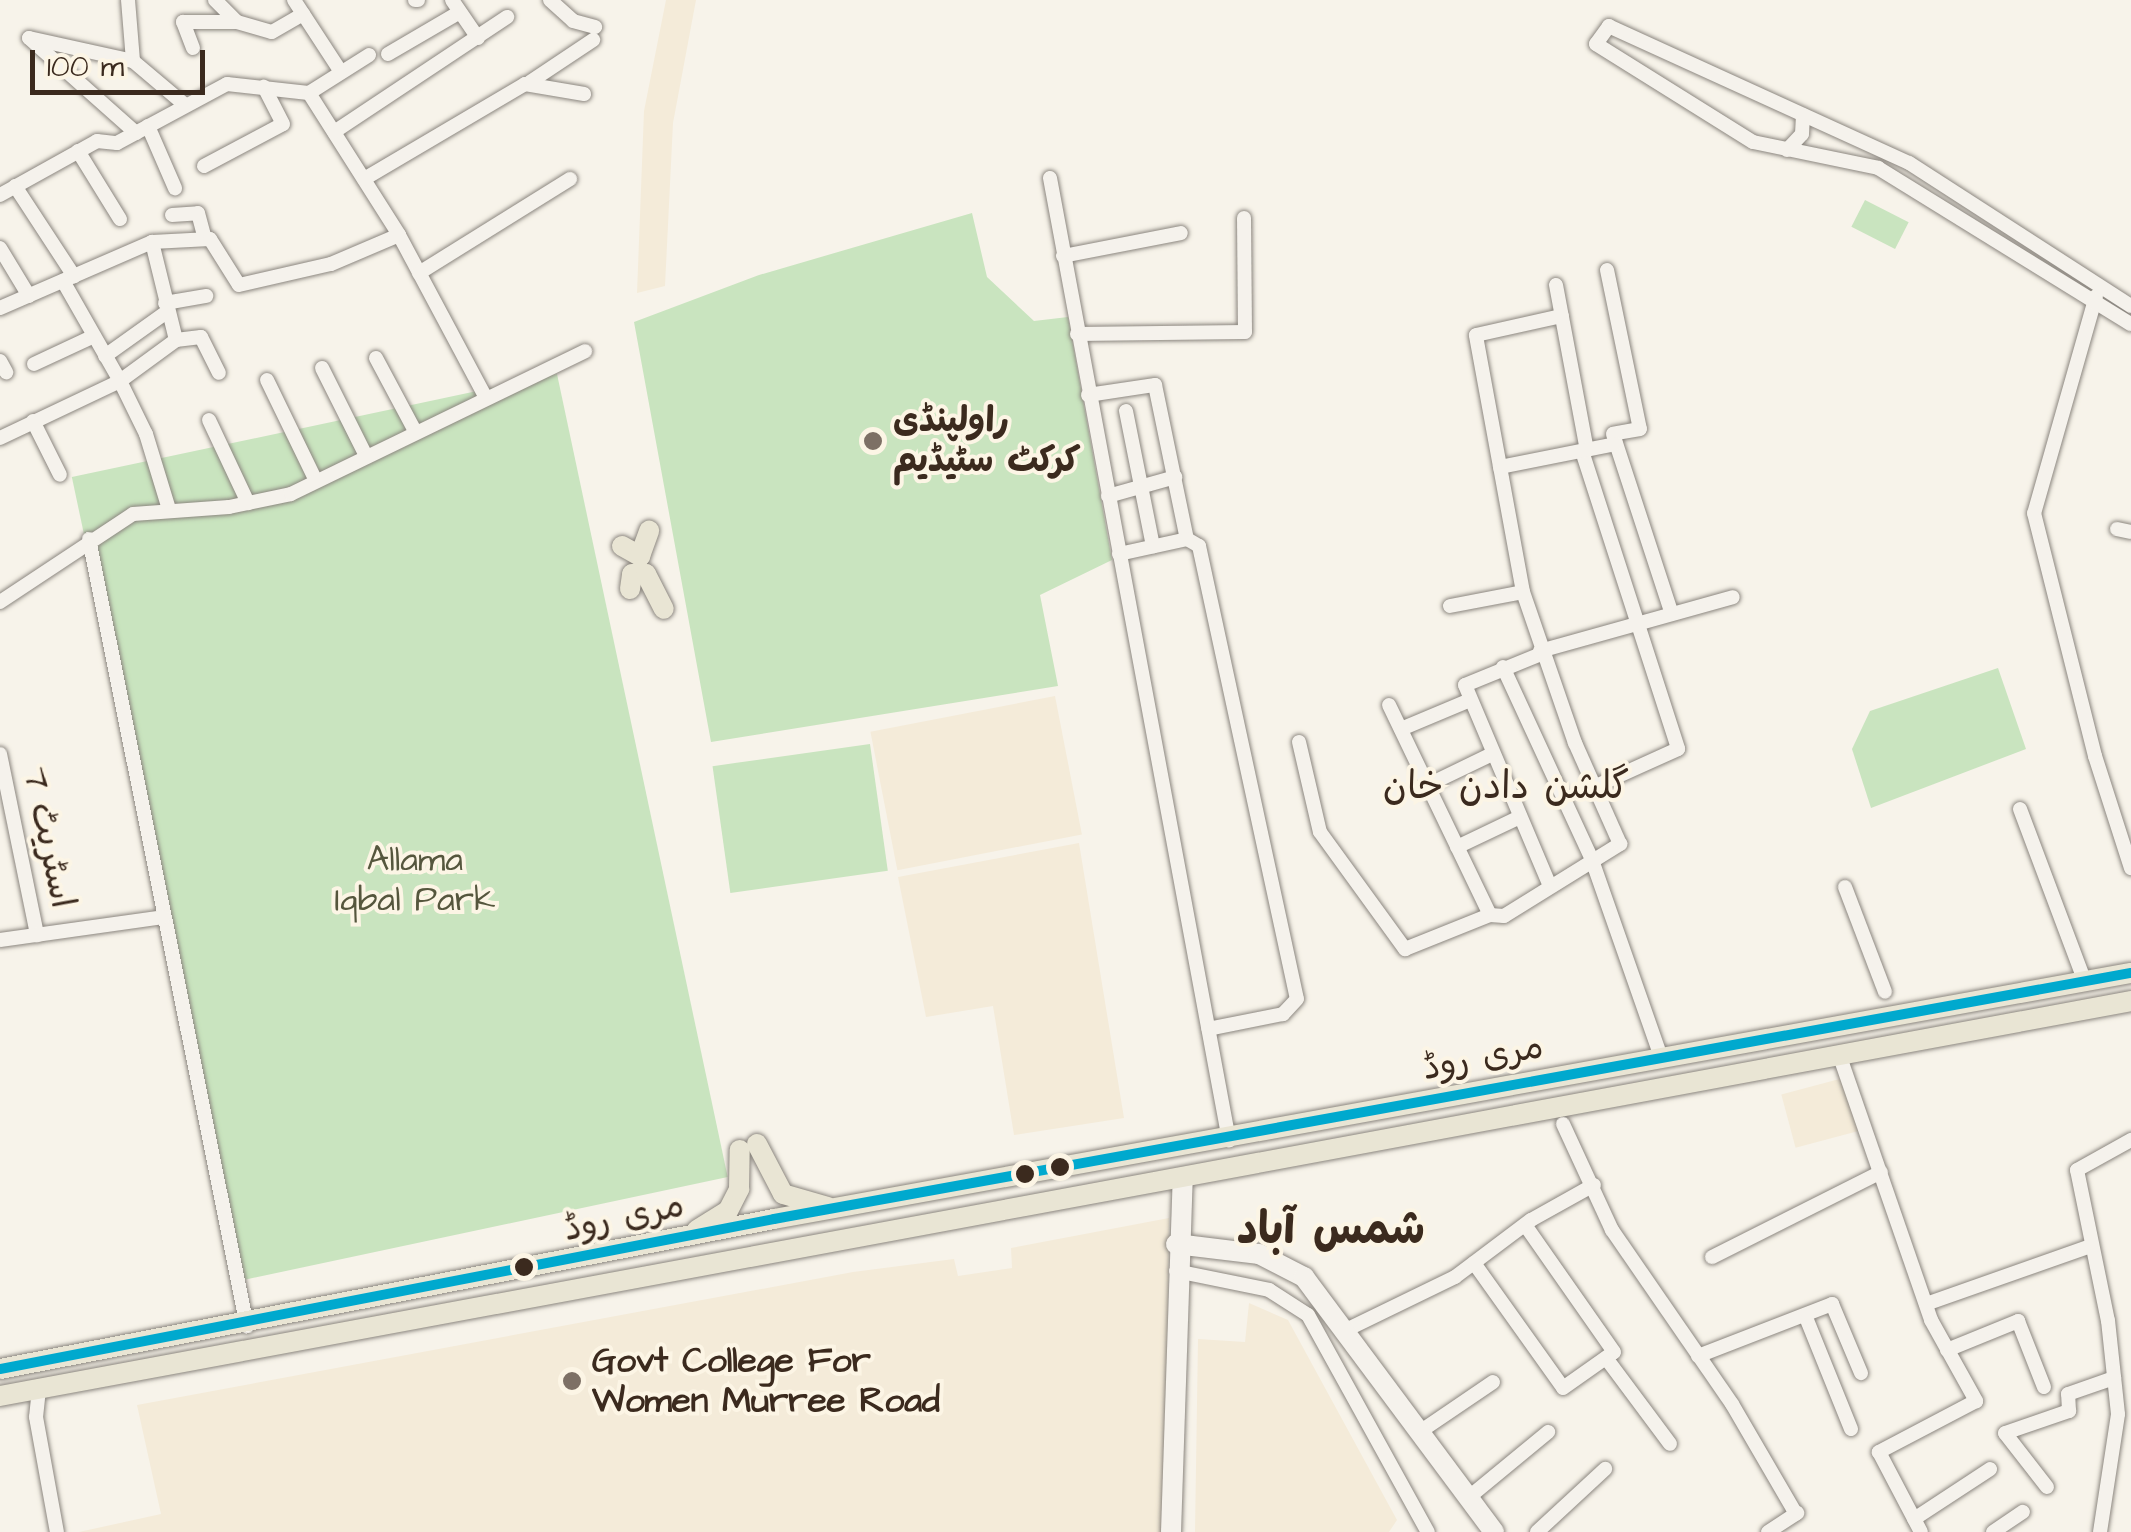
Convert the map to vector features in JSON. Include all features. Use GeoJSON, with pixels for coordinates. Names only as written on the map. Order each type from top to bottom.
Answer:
{"type":"FeatureCollection","features":[{"type":"Feature","properties":{"kind":"main road"},"geometry":{"type":"LineString","coordinates":[[622,546],[640,556],[649,531]]}},
{"type":"Feature","properties":{"kind":"main road"},"geometry":{"type":"LineString","coordinates":[[630,589],[632,574],[646,574],[664,610]]}},
{"type":"Feature","properties":{"kind":"main road","name":"مری روڈ"},"geometry":{"type":"LineString","coordinates":[[0,1369],[247,1326],[683,1240],[1661,1057],[2131,973]]}},
{"type":"Feature","properties":{"kind":"main road","name":"مری روڈ"},"geometry":{"type":"LineString","coordinates":[[0,1396],[1840,1058],[2131,1001]]}},
{"type":"Feature","properties":{"kind":"main road","name":"مری روڈ"},"geometry":{"type":"LineString","coordinates":[[683,1240],[728,1211],[740,1189],[748,1147],[784,1194],[848,1210]]}},
{"type":"Feature","properties":{"kind":"street"},"geometry":{"type":"LineString","coordinates":[[128,0],[132,61]]}},
{"type":"Feature","properties":{"kind":"street"},"geometry":{"type":"LineString","coordinates":[[215,0],[237,22]]}},
{"type":"Feature","properties":{"kind":"street"},"geometry":{"type":"LineString","coordinates":[[294,0],[341,72]]}},
{"type":"Feature","properties":{"kind":"street"},"geometry":{"type":"LineString","coordinates":[[364,179],[530,82],[594,34],[550,0]]}},
{"type":"Feature","properties":{"kind":"street"},"geometry":{"type":"LineString","coordinates":[[388,54],[456,6],[478,38]]}},
{"type":"Feature","properties":{"kind":"street"},"geometry":{"type":"LineString","coordinates":[[193,48],[183,22],[237,22],[272,32],[304,14]]}},
{"type":"Feature","properties":{"kind":"street"},"geometry":{"type":"LineString","coordinates":[[334,132],[507,17]]}},
{"type":"Feature","properties":{"kind":"street"},"geometry":{"type":"LineString","coordinates":[[2131,306],[2096,293],[1878,168],[1753,142],[1596,44],[1608,26],[1886,151],[2096,293],[2131,324]]}},
{"type":"Feature","properties":{"kind":"street"},"geometry":{"type":"LineString","coordinates":[[175,188],[142,129],[28,39],[132,61],[185,105]]}},
{"type":"Feature","properties":{"kind":"street"},"geometry":{"type":"LineString","coordinates":[[0,195],[78,150],[142,129],[227,84],[309,93],[369,56]]}},
{"type":"Feature","properties":{"kind":"street"},"geometry":{"type":"LineString","coordinates":[[530,82],[584,94]]}},
{"type":"Feature","properties":{"kind":"street"},"geometry":{"type":"LineString","coordinates":[[204,166],[282,124],[264,87]]}},
{"type":"Feature","properties":{"kind":"street"},"geometry":{"type":"LineString","coordinates":[[309,93],[399,236],[485,396]]}},
{"type":"Feature","properties":{"kind":"street"},"geometry":{"type":"LineString","coordinates":[[1787,150],[1802,134],[1804,115]]}},
{"type":"Feature","properties":{"kind":"street"},"geometry":{"type":"LineString","coordinates":[[78,150],[120,219]]}},
{"type":"Feature","properties":{"kind":"street"},"geometry":{"type":"LineString","coordinates":[[1878,168],[1886,151]]}},
{"type":"Feature","properties":{"kind":"street"},"geometry":{"type":"LineString","coordinates":[[1050,178],[1229,1140]]}},
{"type":"Feature","properties":{"kind":"street"},"geometry":{"type":"LineString","coordinates":[[420,273],[570,179]]}},
{"type":"Feature","properties":{"kind":"street"},"geometry":{"type":"LineString","coordinates":[[16,186],[69,278],[94,336],[146,434],[169,509]]}},
{"type":"Feature","properties":{"kind":"street"},"geometry":{"type":"LineString","coordinates":[[172,215],[198,212],[205,239]]}},
{"type":"Feature","properties":{"kind":"street"},"geometry":{"type":"LineString","coordinates":[[1077,334],[1245,332],[1244,218]]}},
{"type":"Feature","properties":{"kind":"street"},"geometry":{"type":"LineString","coordinates":[[1063,256],[1181,233]]}},
{"type":"Feature","properties":{"kind":"street"},"geometry":{"type":"LineString","coordinates":[[0,308],[152,242],[214,241],[239,285],[330,264],[399,236]]}},
{"type":"Feature","properties":{"kind":"street"},"geometry":{"type":"LineString","coordinates":[[152,242],[176,340]]}},
{"type":"Feature","properties":{"kind":"street"},"geometry":{"type":"LineString","coordinates":[[0,248],[29,296]]}},
{"type":"Feature","properties":{"kind":"street"},"geometry":{"type":"LineString","coordinates":[[1607,270],[1640,430],[1612,434],[1672,614]]}},
{"type":"Feature","properties":{"kind":"street"},"geometry":{"type":"LineString","coordinates":[[1556,285],[1585,450],[1678,748],[1594,786]]}},
{"type":"Feature","properties":{"kind":"street"},"geometry":{"type":"LineString","coordinates":[[2096,293],[2034,513],[2090,738],[2131,868]]}},
{"type":"Feature","properties":{"kind":"street"},"geometry":{"type":"LineString","coordinates":[[105,356],[166,307],[206,296]]}},
{"type":"Feature","properties":{"kind":"street"},"geometry":{"type":"LineString","coordinates":[[1299,742],[1320,832],[1405,949],[1490,915],[1504,916],[1620,844],[1540,652],[1523,592],[1476,335],[1562,316]]}},
{"type":"Feature","properties":{"kind":"street"},"geometry":{"type":"LineString","coordinates":[[34,364],[94,336]]}},
{"type":"Feature","properties":{"kind":"street"},"geometry":{"type":"LineString","coordinates":[[0,438],[120,381],[176,340],[200,337],[219,373]]}},
{"type":"Feature","properties":{"kind":"street"},"geometry":{"type":"LineString","coordinates":[[0,602],[89,539],[133,514],[248,504],[316,481],[585,351]]}},
{"type":"Feature","properties":{"kind":"street"},"geometry":{"type":"LineString","coordinates":[[376,358],[414,432]]}},
{"type":"Feature","properties":{"kind":"street"},"geometry":{"type":"LineString","coordinates":[[322,368],[366,456]]}},
{"type":"Feature","properties":{"kind":"street"},"geometry":{"type":"LineString","coordinates":[[268,380],[316,481]]}},
{"type":"Feature","properties":{"kind":"street"},"geometry":{"type":"LineString","coordinates":[[1088,395],[1155,384],[1187,539]]}},
{"type":"Feature","properties":{"kind":"street"},"geometry":{"type":"LineString","coordinates":[[1126,411],[1153,546]]}},
{"type":"Feature","properties":{"kind":"street"},"geometry":{"type":"LineString","coordinates":[[209,420],[248,504]]}},
{"type":"Feature","properties":{"kind":"street"},"geometry":{"type":"LineString","coordinates":[[33,421],[60,475]]}},
{"type":"Feature","properties":{"kind":"street"},"geometry":{"type":"LineString","coordinates":[[1500,467],[1616,444]]}},
{"type":"Feature","properties":{"kind":"street"},"geometry":{"type":"LineString","coordinates":[[1108,496],[1132,492],[1140,483],[1175,477]]}},
{"type":"Feature","properties":{"kind":"street"},"geometry":{"type":"LineString","coordinates":[[89,539],[247,1326]]}},
{"type":"Feature","properties":{"kind":"street"},"geometry":{"type":"LineString","coordinates":[[1119,554],[1187,539],[1200,546],[1298,999],[1283,1014],[1208,1029]]}},
{"type":"Feature","properties":{"kind":"street"},"geometry":{"type":"LineString","coordinates":[[1450,606],[1523,592]]}},
{"type":"Feature","properties":{"kind":"street"},"geometry":{"type":"LineString","coordinates":[[1550,886],[1492,754],[1466,680],[1540,652],[1733,597]]}},
{"type":"Feature","properties":{"kind":"street"},"geometry":{"type":"LineString","coordinates":[[1503,667],[1592,860],[1661,1057]]}},
{"type":"Feature","properties":{"kind":"street"},"geometry":{"type":"LineString","coordinates":[[1400,729],[1470,700]]}},
{"type":"Feature","properties":{"kind":"street"},"geometry":{"type":"LineString","coordinates":[[1389,705],[1490,915]]}},
{"type":"Feature","properties":{"kind":"street","name":"اسٹریٹ 7"},"geometry":{"type":"LineString","coordinates":[[0,754],[37,935]]}},
{"type":"Feature","properties":{"kind":"street"},"geometry":{"type":"LineString","coordinates":[[1428,785],[1492,754]]}},
{"type":"Feature","properties":{"kind":"street"},"geometry":{"type":"LineString","coordinates":[[2020,809],[2085,982]]}},
{"type":"Feature","properties":{"kind":"street"},"geometry":{"type":"LineString","coordinates":[[1458,846],[1520,817]]}},
{"type":"Feature","properties":{"kind":"street"},"geometry":{"type":"LineString","coordinates":[[1844,887],[1885,992]]}},
{"type":"Feature","properties":{"kind":"street"},"geometry":{"type":"LineString","coordinates":[[0,940],[162,917]]}},
{"type":"Feature","properties":{"kind":"street"},"geometry":{"type":"LineString","coordinates":[[1840,1058],[1926,1304],[1976,1401],[1880,1452],[1918,1526],[1990,1469]]}},
{"type":"Feature","properties":{"kind":"street"},"geometry":{"type":"LineString","coordinates":[[1563,1124],[1612,1230],[1698,1356],[1796,1513],[1768,1532]]}},
{"type":"Feature","properties":{"kind":"street"},"geometry":{"type":"LineString","coordinates":[[2100,1532],[2103,1482],[2118,1414],[2077,1170],[2131,1140]]}},
{"type":"Feature","properties":{"kind":"street"},"geometry":{"type":"LineString","coordinates":[[1712,1257],[1881,1172]]}},
{"type":"Feature","properties":{"kind":"street"},"geometry":{"type":"LineString","coordinates":[[1171,1532],[1176,1244],[1183,1178]]}},
{"type":"Feature","properties":{"kind":"street"},"geometry":{"type":"LineString","coordinates":[[1348,1329],[1474,1263],[1525,1225],[1594,1185]]}},
{"type":"Feature","properties":{"kind":"street"},"geometry":{"type":"LineString","coordinates":[[1525,1225],[1670,1444]]}},
{"type":"Feature","properties":{"kind":"street"},"geometry":{"type":"LineString","coordinates":[[1176,1244],[1259,1254],[1304,1277],[1348,1329],[1494,1532]]}},
{"type":"Feature","properties":{"kind":"street"},"geometry":{"type":"LineString","coordinates":[[1926,1304],[2091,1246]]}},
{"type":"Feature","properties":{"kind":"street"},"geometry":{"type":"LineString","coordinates":[[1474,1263],[1563,1388],[1610,1355]]}},
{"type":"Feature","properties":{"kind":"street"},"geometry":{"type":"LineString","coordinates":[[1176,1272],[1269,1290],[1308,1314],[1428,1532]]}},
{"type":"Feature","properties":{"kind":"street"},"geometry":{"type":"LineString","coordinates":[[1698,1356],[1832,1304],[1860,1373]]}},
{"type":"Feature","properties":{"kind":"street"},"geometry":{"type":"LineString","coordinates":[[1805,1315],[1851,1429]]}},
{"type":"Feature","properties":{"kind":"street"},"geometry":{"type":"LineString","coordinates":[[1948,1350],[2018,1321],[2044,1387]]}},
{"type":"Feature","properties":{"kind":"street"},"geometry":{"type":"LineString","coordinates":[[2046,1487],[2005,1433],[2068,1411],[2068,1394],[2114,1378]]}},
{"type":"Feature","properties":{"kind":"street"},"geometry":{"type":"LineString","coordinates":[[1421,1431],[1493,1382]]}},
{"type":"Feature","properties":{"kind":"street"},"geometry":{"type":"LineString","coordinates":[[39,1388],[36,1417],[58,1532]]}},
{"type":"Feature","properties":{"kind":"street"},"geometry":{"type":"LineString","coordinates":[[1468,1498],[1548,1432]]}},
{"type":"Feature","properties":{"kind":"street"},"geometry":{"type":"LineString","coordinates":[[1537,1532],[1605,1469]]}},
{"type":"Feature","properties":{"kind":"street"},"geometry":{"type":"LineString","coordinates":[[1993,1532],[2023,1512]]}},
{"type":"Feature","properties":{"kind":"shaded area"},"geometry":{"type":"Polygon","coordinates":[[[666,0],[696,0],[673,123],[665,286],[637,293],[644,111],[666,0]]]}},
{"type":"Feature","properties":{"kind":"shaded area"},"geometry":{"type":"Polygon","coordinates":[[[1055,696],[1082,834],[897,870],[870,732],[1055,696]]]}},
{"type":"Feature","properties":{"kind":"shaded area"},"geometry":{"type":"Polygon","coordinates":[[[1079,843],[1124,1118],[1014,1135],[993,1006],[926,1017],[898,877],[1079,843]]]}},
{"type":"Feature","properties":{"kind":"shaded area"},"geometry":{"type":"Polygon","coordinates":[[[1847,1077],[1861,1130],[1796,1148],[1781,1095],[1847,1077]]]}},
{"type":"Feature","properties":{"kind":"shaded area"},"geometry":{"type":"Polygon","coordinates":[[[1169,1218],[1165,1532],[79,1532],[161,1514],[137,1405],[853,1272],[954,1259],[958,1276],[1012,1268],[1011,1248],[1169,1218]]]}},
{"type":"Feature","properties":{"kind":"shaded area"},"geometry":{"type":"Polygon","coordinates":[[[1249,1303],[1288,1320],[1397,1520],[1389,1532],[1195,1532],[1198,1339],[1245,1342],[1249,1303]]]}},
{"type":"Feature","properties":{"kind":"green space"},"geometry":{"type":"Polygon","coordinates":[[[1865,200],[1909,222],[1895,249],[1851,227],[1865,200]]]}},
{"type":"Feature","properties":{"kind":"green space","name":"راولپنڈی کرکٹ سٹیڈیم"},"geometry":{"type":"Polygon","coordinates":[[[972,213],[987,277],[1034,321],[1068,317],[1112,560],[1040,595],[1058,686],[711,742],[634,322],[759,275],[972,213]]]}},
{"type":"Feature","properties":{"kind":"green space","name":"Allama Iqbal Park"},"geometry":{"type":"Polygon","coordinates":[[[557,374],[728,1177],[243,1280],[72,477],[557,374]]]}},
{"type":"Feature","properties":{"kind":"green space"},"geometry":{"type":"Polygon","coordinates":[[[1998,668],[2026,749],[1871,808],[1852,749],[1870,711],[1998,668]]]}},
{"type":"Feature","properties":{"kind":"green space"},"geometry":{"type":"Polygon","coordinates":[[[870,744],[888,871],[730,893],[713,766],[870,744]]]}},
{"type":"Feature","properties":{"kind":"transit line"},"geometry":{"type":"LineString","coordinates":[[0,1369],[774,1219],[2131,973]]}},
{"type":"Feature","properties":{"kind":"place","name":"راولپنڈی کرکٹ سٹیڈیم"},"geometry":{"type":"Point","coordinates":[873,441]}},
{"type":"Feature","properties":{"kind":"place","name":"Govt College For Women Murree Road"},"geometry":{"type":"Point","coordinates":[572,1381]}},
{"type":"Feature","properties":{"kind":"district","name":"گلشن دادن خان"},"geometry":{"type":"Point","coordinates":[1506,788]}},
{"type":"Feature","properties":{"kind":"district","name":"شمس آباد"},"geometry":{"type":"Point","coordinates":[1331,1231]}}]}
